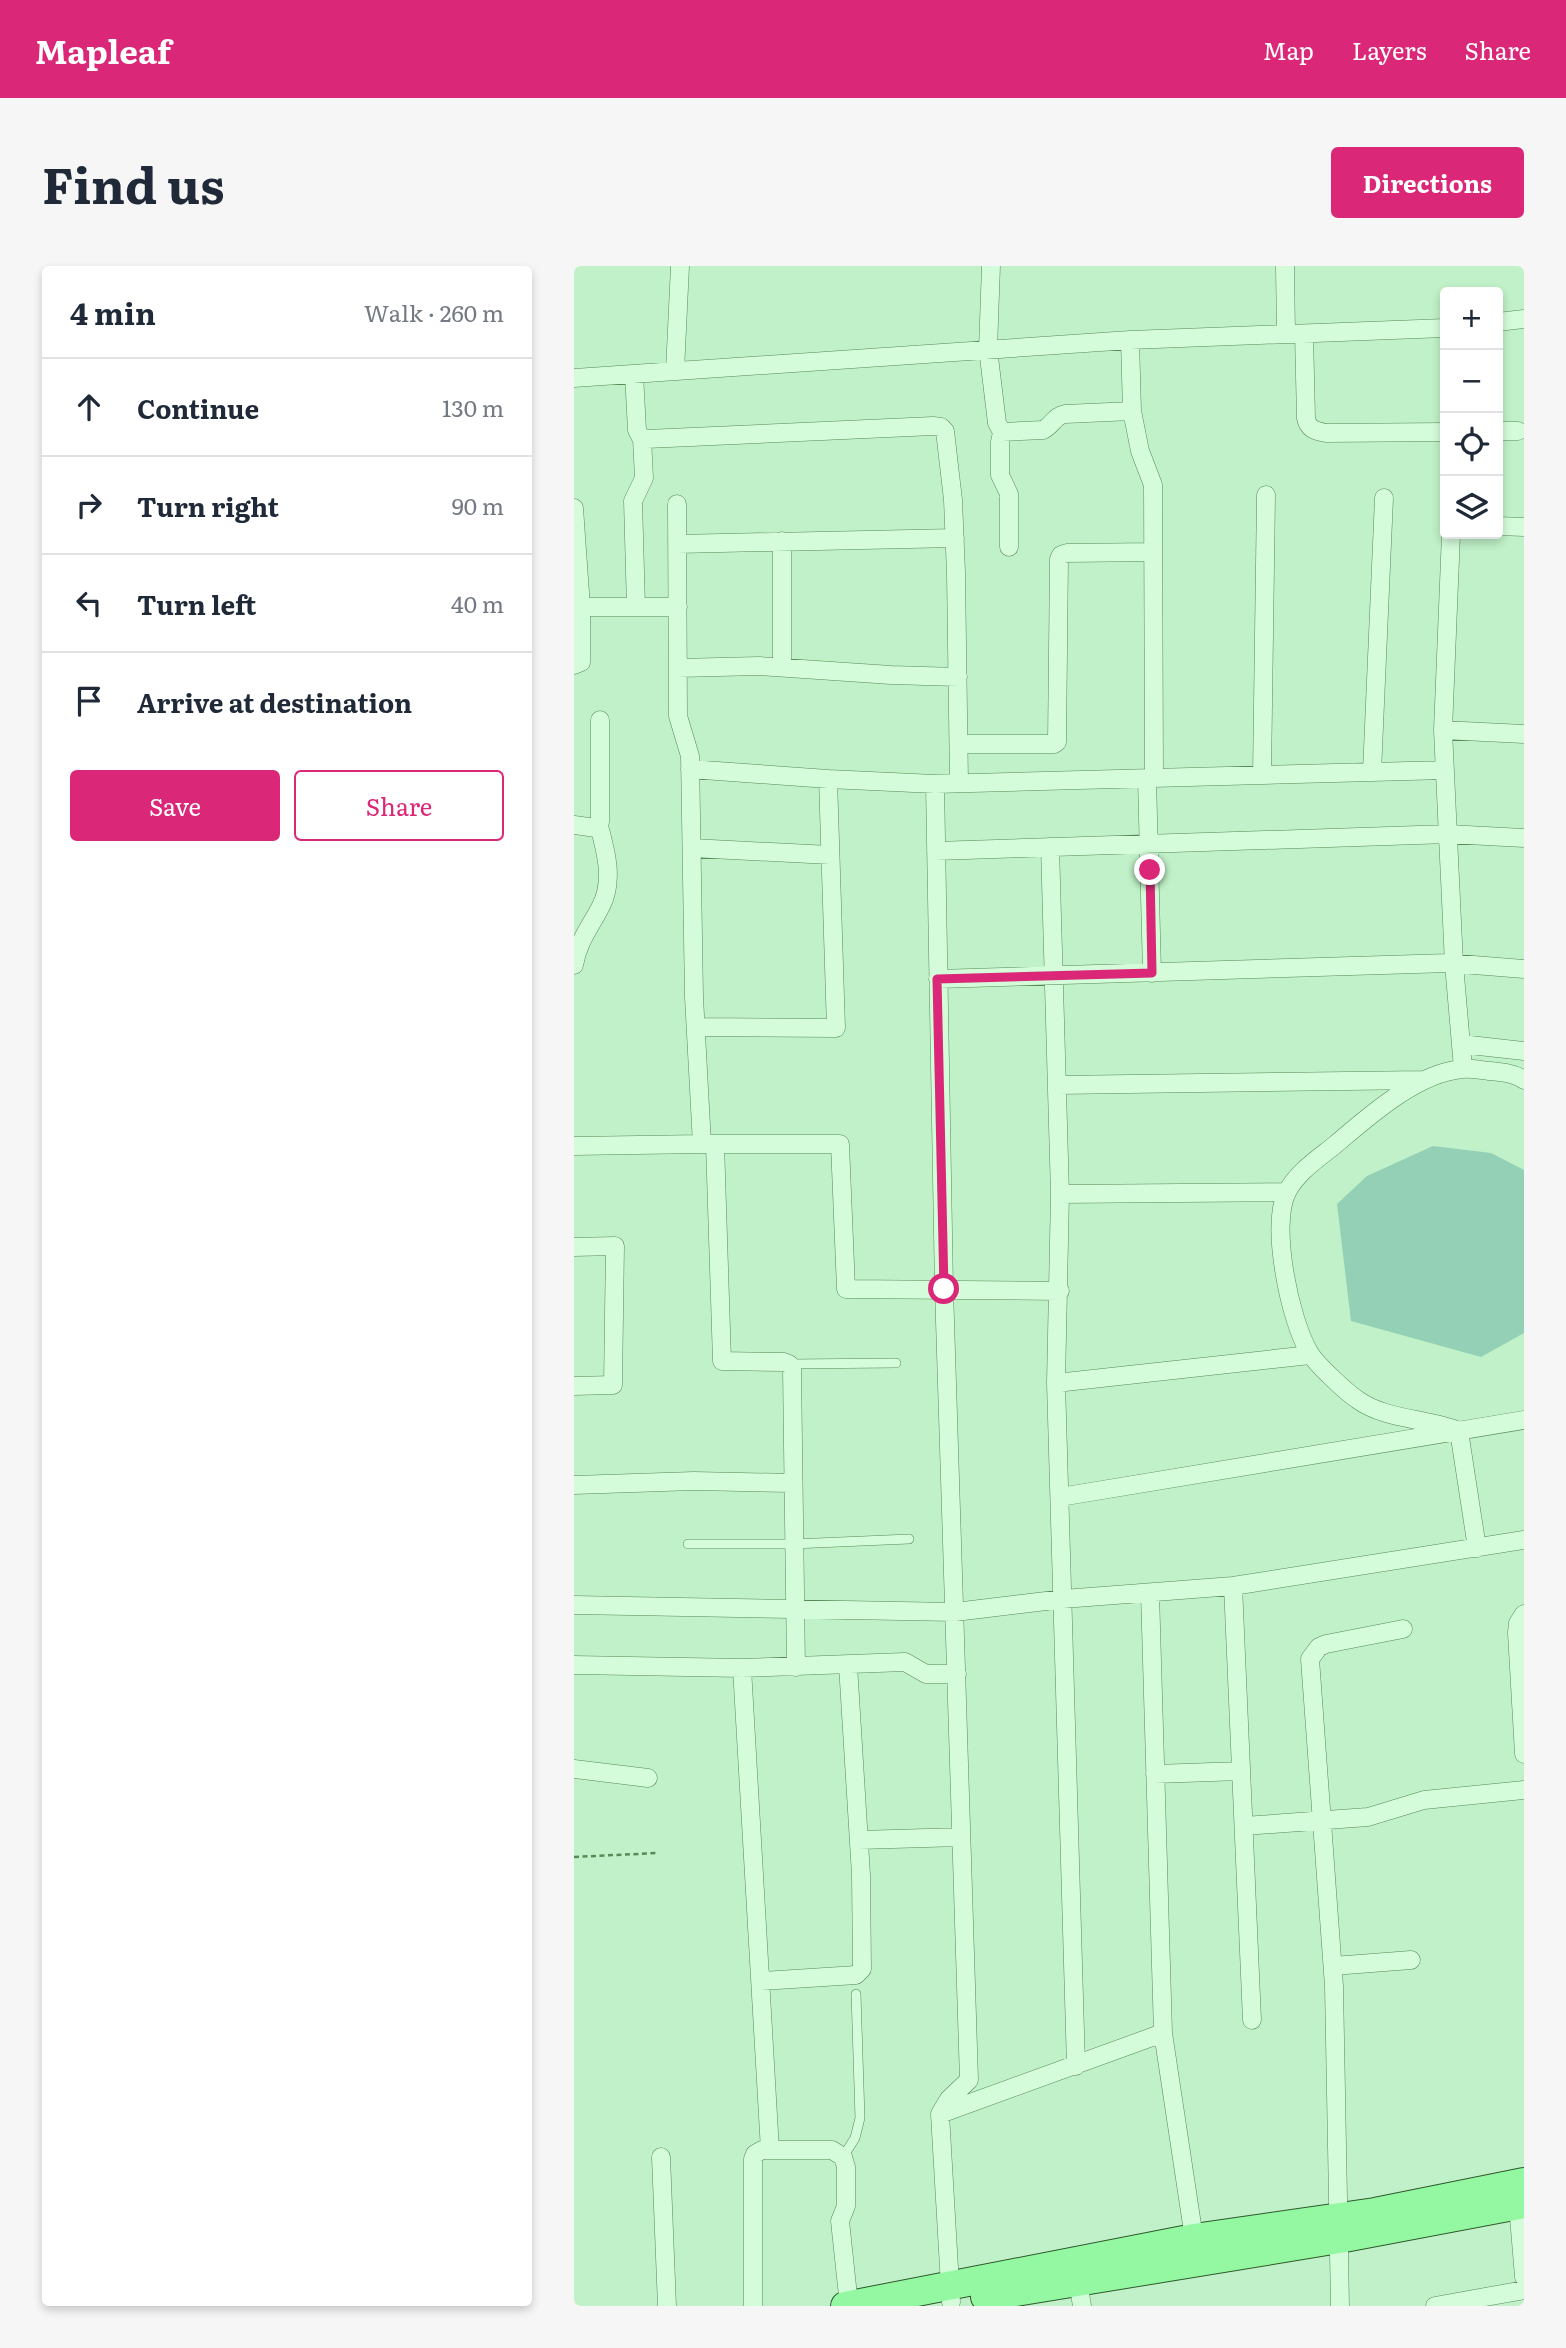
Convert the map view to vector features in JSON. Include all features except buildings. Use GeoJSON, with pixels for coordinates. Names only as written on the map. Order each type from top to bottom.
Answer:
{"type":"FeatureCollection","features":[{"type":"Feature","properties":{"kind":"main road"},"geometry":{"type":"LineString","coordinates":[[847,2306],[943,2297],[1080,2294],[1338,2228],[1522,2197]]}},
{"type":"Feature","properties":{"kind":"main road"},"geometry":{"type":"LineString","coordinates":[[943,2297],[1195,2238],[1338,2228]]}},
{"type":"Feature","properties":{"kind":"street"},"geometry":{"type":"LineString","coordinates":[[675,371],[680,266]]}},
{"type":"Feature","properties":{"kind":"street"},"geometry":{"type":"LineString","coordinates":[[991,266],[988,349],[997,423],[1002,432],[1000,475],[1009,494],[1009,547]]}},
{"type":"Feature","properties":{"kind":"street"},"geometry":{"type":"LineString","coordinates":[[1285,266],[1308,425],[1315,431],[1326,433],[1440,432]]}},
{"type":"Feature","properties":{"kind":"street"},"geometry":{"type":"LineString","coordinates":[[1503,321],[1524,319]]}},
{"type":"Feature","properties":{"kind":"street"},"geometry":{"type":"LineString","coordinates":[[574,378],[1130,340],[1440,328]]}},
{"type":"Feature","properties":{"kind":"street"},"geometry":{"type":"LineString","coordinates":[[1130,340],[1132,411],[1140,452],[1153,485],[1150,778],[1152,973]]}},
{"type":"Feature","properties":{"kind":"street"},"geometry":{"type":"LineString","coordinates":[[634,374],[637,430],[642,438],[643,478],[633,501],[636,607]]}},
{"type":"Feature","properties":{"kind":"street"},"geometry":{"type":"LineString","coordinates":[[1002,432],[1043,430],[1048,428],[1055,417],[1066,414],[1132,411]]}},
{"type":"Feature","properties":{"kind":"street"},"geometry":{"type":"LineString","coordinates":[[642,438],[941,427],[947,438],[955,538],[959,783]]}},
{"type":"Feature","properties":{"kind":"street"},"geometry":{"type":"LineString","coordinates":[[1503,431],[1518,431]]}},
{"type":"Feature","properties":{"kind":"street"},"geometry":{"type":"LineString","coordinates":[[1262,775],[1266,495]]}},
{"type":"Feature","properties":{"kind":"street"},"geometry":{"type":"LineString","coordinates":[[1372,772],[1384,498]]}},
{"type":"Feature","properties":{"kind":"street"},"geometry":{"type":"LineString","coordinates":[[677,504],[678,716],[690,756],[696,1027],[709,1144],[722,1362],[789,1364],[792,1368],[796,1667]]}},
{"type":"Feature","properties":{"kind":"street"},"geometry":{"type":"LineString","coordinates":[[574,509],[581,607],[581,663],[574,665]]}},
{"type":"Feature","properties":{"kind":"street"},"geometry":{"type":"LineString","coordinates":[[1503,526],[1524,527]]}},
{"type":"Feature","properties":{"kind":"street"},"geometry":{"type":"LineString","coordinates":[[677,544],[955,538]]}},
{"type":"Feature","properties":{"kind":"street"},"geometry":{"type":"LineString","coordinates":[[1451,539],[1443,730],[1454,964],[1462,1068]]}},
{"type":"Feature","properties":{"kind":"street"},"geometry":{"type":"LineString","coordinates":[[782,541],[782,667]]}},
{"type":"Feature","properties":{"kind":"street"},"geometry":{"type":"LineString","coordinates":[[959,744],[1057,742],[1061,555],[1153,552]]}},
{"type":"Feature","properties":{"kind":"street"},"geometry":{"type":"LineString","coordinates":[[581,607],[678,607]]}},
{"type":"Feature","properties":{"kind":"street"},"geometry":{"type":"LineString","coordinates":[[678,668],[782,667],[958,677]]}},
{"type":"Feature","properties":{"kind":"street"},"geometry":{"type":"LineString","coordinates":[[574,965],[580,941],[607,892],[605,847],[599,826],[600,720]]}},
{"type":"Feature","properties":{"kind":"street"},"geometry":{"type":"LineString","coordinates":[[1443,730],[1524,734]]}},
{"type":"Feature","properties":{"kind":"street"},"geometry":{"type":"LineString","coordinates":[[690,769],[935,784],[1445,771]]}},
{"type":"Feature","properties":{"kind":"street"},"geometry":{"type":"LineString","coordinates":[[696,1027],[836,1028],[828,779]]}},
{"type":"Feature","properties":{"kind":"street"},"geometry":{"type":"LineString","coordinates":[[935,784],[944,1289],[969,2080],[949,2099],[940,2114],[943,2297]]}},
{"type":"Feature","properties":{"kind":"street"},"geometry":{"type":"LineString","coordinates":[[574,825],[599,826]]}},
{"type":"Feature","properties":{"kind":"street"},"geometry":{"type":"LineString","coordinates":[[936,851],[1448,834],[1524,838]]}},
{"type":"Feature","properties":{"kind":"street"},"geometry":{"type":"LineString","coordinates":[[1050,847],[1060,1194],[1056,1383],[1076,2066]]}},
{"type":"Feature","properties":{"kind":"street"},"geometry":{"type":"LineString","coordinates":[[692,848],[830,855]]}},
{"type":"Feature","properties":{"kind":"street"},"geometry":{"type":"LineString","coordinates":[[937,979],[1454,964],[1524,969]]}},
{"type":"Feature","properties":{"kind":"street"},"geometry":{"type":"LineString","coordinates":[[1461,1044],[1524,1051]]}},
{"type":"Feature","properties":{"kind":"street"},"geometry":{"type":"LineString","coordinates":[[1459,1431],[1440,1423],[1369,1407],[1355,1399],[1310,1355],[1296,1319],[1281,1249],[1279,1231],[1282,1208],[1287,1192],[1300,1174],[1386,1104],[1424,1080],[1462,1068],[1504,1072],[1524,1080]]}},
{"type":"Feature","properties":{"kind":"street"},"geometry":{"type":"LineString","coordinates":[[1058,1085],[1424,1080]]}},
{"type":"Feature","properties":{"kind":"street"},"geometry":{"type":"LineString","coordinates":[[574,1146],[840,1144],[846,1289],[1060,1292]]}},
{"type":"Feature","properties":{"kind":"street"},"geometry":{"type":"LineString","coordinates":[[1060,1194],[1287,1192]]}},
{"type":"Feature","properties":{"kind":"street"},"geometry":{"type":"LineString","coordinates":[[574,1247],[615,1246],[613,1385],[574,1386]]}},
{"type":"Feature","properties":{"kind":"street"},"geometry":{"type":"LineString","coordinates":[[1056,1383],[1310,1355]]}},
{"type":"Feature","properties":{"kind":"street"},"geometry":{"type":"LineString","coordinates":[[1060,1497],[1524,1420]]}},
{"type":"Feature","properties":{"kind":"street"},"geometry":{"type":"LineString","coordinates":[[1459,1431],[1477,1548]]}},
{"type":"Feature","properties":{"kind":"street"},"geometry":{"type":"LineString","coordinates":[[574,1485],[695,1481],[793,1483]]}},
{"type":"Feature","properties":{"kind":"street"},"geometry":{"type":"LineString","coordinates":[[574,1605],[955,1612],[1063,1599],[1233,1586],[1524,1540]]}},
{"type":"Feature","properties":{"kind":"street"},"geometry":{"type":"LineString","coordinates":[[1233,1586],[1252,2020]]}},
{"type":"Feature","properties":{"kind":"street"},"geometry":{"type":"LineString","coordinates":[[1150,1593],[1163,2033],[1195,2238]]}},
{"type":"Feature","properties":{"kind":"street"},"geometry":{"type":"LineString","coordinates":[[1524,1614],[1518,1623],[1517,1633],[1524,1754]]}},
{"type":"Feature","properties":{"kind":"street"},"geometry":{"type":"LineString","coordinates":[[1340,2306],[1333,1966],[1310,1659],[1312,1653],[1326,1644],[1403,1629]]}},
{"type":"Feature","properties":{"kind":"street"},"geometry":{"type":"LineString","coordinates":[[574,1665],[742,1668],[905,1662],[920,1673],[957,1674]]}},
{"type":"Feature","properties":{"kind":"street"},"geometry":{"type":"LineString","coordinates":[[761,1981],[860,1973],[862,1969],[859,1840],[848,1665]]}},
{"type":"Feature","properties":{"kind":"street"},"geometry":{"type":"LineString","coordinates":[[742,1668],[770,2150]]}},
{"type":"Feature","properties":{"kind":"street"},"geometry":{"type":"LineString","coordinates":[[574,1769],[648,1778]]}},
{"type":"Feature","properties":{"kind":"street"},"geometry":{"type":"LineString","coordinates":[[1155,1774],[1241,1771]]}},
{"type":"Feature","properties":{"kind":"street"},"geometry":{"type":"LineString","coordinates":[[1244,1826],[1367,1817],[1424,1800],[1524,1790]]}},
{"type":"Feature","properties":{"kind":"street"},"geometry":{"type":"LineString","coordinates":[[859,1840],[961,1837]]}},
{"type":"Feature","properties":{"kind":"street"},"geometry":{"type":"LineString","coordinates":[[1333,1966],[1411,1960]]}},
{"type":"Feature","properties":{"kind":"street"},"geometry":{"type":"LineString","coordinates":[[940,2114],[1163,2033]]}},
{"type":"Feature","properties":{"kind":"street"},"geometry":{"type":"LineString","coordinates":[[753,2306],[753,2159],[755,2154],[762,2150],[832,2150],[843,2157],[846,2167],[846,2206],[840,2221],[847,2306]]}},
{"type":"Feature","properties":{"kind":"street"},"geometry":{"type":"LineString","coordinates":[[661,2157],[667,2306]]}},
{"type":"Feature","properties":{"kind":"street"},"geometry":{"type":"LineString","coordinates":[[1522,2197],[1524,2277]]}},
{"type":"Feature","properties":{"kind":"street"},"geometry":{"type":"LineString","coordinates":[[1435,2306],[1524,2290]]}},
{"type":"Feature","properties":{"kind":"lane"},"geometry":{"type":"LineString","coordinates":[[789,1364],[896,1363]]}},
{"type":"Feature","properties":{"kind":"lane"},"geometry":{"type":"LineString","coordinates":[[688,1544],[793,1544],[909,1539]]}},
{"type":"Feature","properties":{"kind":"lane"},"geometry":{"type":"LineString","coordinates":[[843,2157],[855,2138],[860,2118],[856,1994]]}},
{"type":"Feature","properties":{"kind":"path"},"geometry":{"type":"LineString","coordinates":[[574,1857],[657,1853]]}},
{"type":"Feature","properties":{"kind":"green space"},"geometry":{"type":"Polygon","coordinates":[[[1433,1146],[1491,1153],[1524,1170],[1524,1333],[1481,1357],[1351,1321],[1337,1204],[1367,1176],[1433,1146]]]}},
{"type":"Feature","properties":{"kind":"route"},"geometry":{"type":"LineString","coordinates":[[944,1289],[937,979],[1152,973],[1150,870]]}}]}
